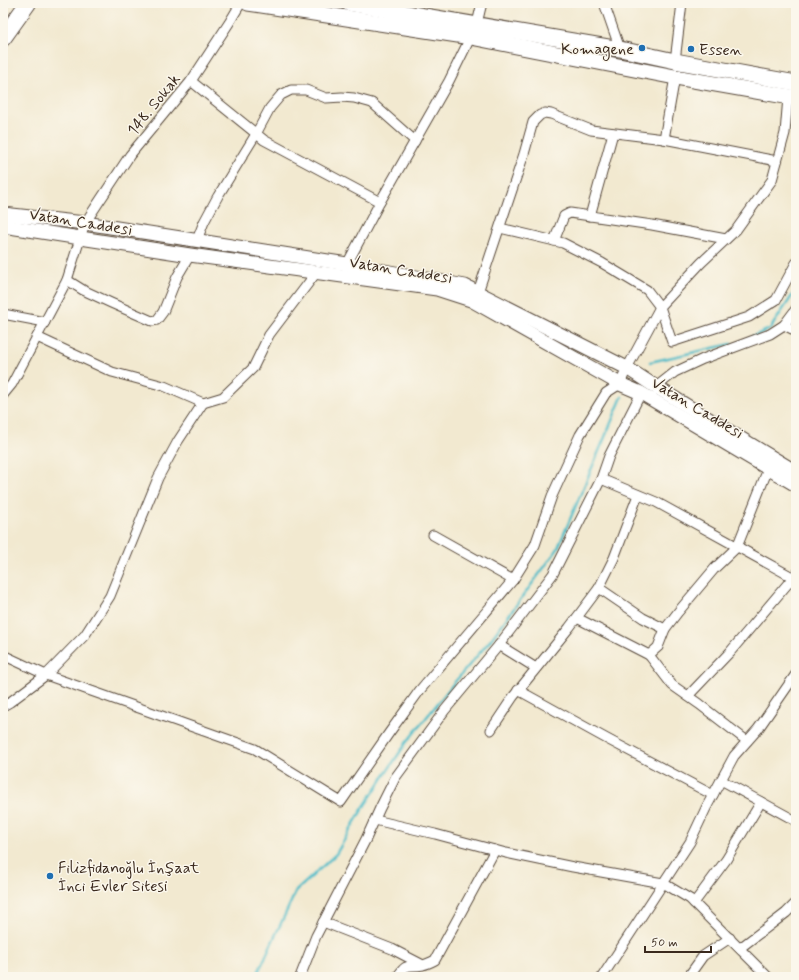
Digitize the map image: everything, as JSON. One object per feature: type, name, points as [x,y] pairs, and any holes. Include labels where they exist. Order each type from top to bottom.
[{"type":"highway","points":[[3,38],[28,5]]},
{"type":"main road","points":[[248,3],[620,50],[796,83]]},
{"type":"main road","points":[[348,3],[375,5],[474,31],[675,77],[792,98]]},
{"type":"main road","name":"Vatan Caddesi","points":[[3,214],[85,223],[197,240],[347,264],[465,286],[627,368],[656,388],[796,472]]},
{"type":"main road","name":"Vatan Caddesi","points":[[3,226],[190,255],[437,289],[471,300],[620,384],[642,393],[796,486]]},
{"type":"street","name":"148. Sokak","points":[[3,395],[12,384],[67,280],[85,223],[130,155],[191,81],[230,23],[241,3]]},
{"type":"street","points":[[347,264],[474,31],[482,3]]},
{"type":"street","points":[[604,3],[620,50]]},
{"type":"street","points":[[675,61],[682,3]]},
{"type":"street","points":[[664,139],[675,77]]},
{"type":"street","points":[[191,81],[264,140],[380,202]]},
{"type":"street","points":[[197,240],[204,222],[218,196],[270,108],[281,95],[291,90],[306,90],[326,98],[354,98],[372,103],[415,141]]},
{"type":"street","points":[[3,656],[46,675],[255,749],[341,802],[420,690],[514,580],[535,546],[552,496],[580,435],[606,393],[620,384],[660,307],[701,263],[736,230],[772,180],[785,133],[792,98]]},
{"type":"street","points":[[478,292],[524,154],[533,122],[540,115],[545,113],[551,114],[591,130],[664,139],[777,161]]},
{"type":"street","points":[[590,216],[613,133]]},
{"type":"street","points":[[554,241],[564,216],[570,213],[652,225],[726,239]]},
{"type":"street","points":[[500,228],[563,243],[602,263],[647,290],[660,307],[672,342],[749,317],[776,300],[796,263]]},
{"type":"street","points":[[67,280],[83,290],[111,303],[152,320],[157,320],[163,312],[177,278],[190,255]]},
{"type":"street","points":[[3,706],[46,675],[85,635],[110,596],[158,478],[178,441],[203,403],[223,397],[252,368],[268,335],[316,273]]},
{"type":"street","points":[[656,388],[675,372],[703,359],[770,334],[784,325],[796,309]]},
{"type":"street","points":[[3,314],[45,322]]},
{"type":"street","points":[[784,325],[796,331]]},
{"type":"street","points":[[37,337],[112,372],[164,386],[203,403]]},
{"type":"street","points":[[300,977],[316,936],[366,839],[395,778],[445,710],[499,645],[553,574],[601,479],[609,456],[642,393]]},
{"type":"street","points":[[649,655],[658,647],[665,629],[678,612],[715,568],[737,547],[768,469]]},
{"type":"street","points":[[601,479],[656,502],[795,577],[730,652],[688,696]]},
{"type":"street","points":[[491,730],[518,690],[577,618],[599,588],[614,558],[638,495]]},
{"type":"street","points":[[433,535],[514,580]]},
{"type":"street","points":[[599,588],[643,618],[665,629]]},
{"type":"street","points":[[577,618],[649,655],[672,685],[747,741]]},
{"type":"street","points":[[499,645],[536,668]]},
{"type":"street","points":[[602,977],[690,842],[707,806],[734,756],[758,729],[796,675]]},
{"type":"street","points":[[518,690],[600,736],[713,795]]},
{"type":"street","points":[[721,780],[796,821]]},
{"type":"street","points":[[694,903],[726,860],[761,802]]},
{"type":"street","points":[[375,820],[495,850],[573,867],[663,883],[690,899],[768,977]]},
{"type":"street","points":[[397,977],[403,968],[409,965],[422,965],[435,960],[495,850]]},
{"type":"street","points":[[740,948],[786,913],[796,903]]},
{"type":"street","points":[[323,922],[392,948],[422,965]]},
{"type":"street","points":[[688,977],[703,956],[730,938]]},
{"type":"waterway","points":[[753,336],[770,329],[796,290]]},
{"type":"waterway","points":[[650,362],[731,344]]},
{"type":"waterway","points":[[256,977],[296,891],[336,854],[363,808],[406,743],[489,642],[557,550],[622,397]]},
{"type":"place","name":"Komagene","points":[[642,48]]},
{"type":"place","name":"Essen","points":[[691,49]]},
{"type":"place","name":"Filizfidanoğlu İnşaat İnci Evler Sitesi","points":[[50,876]]}]
